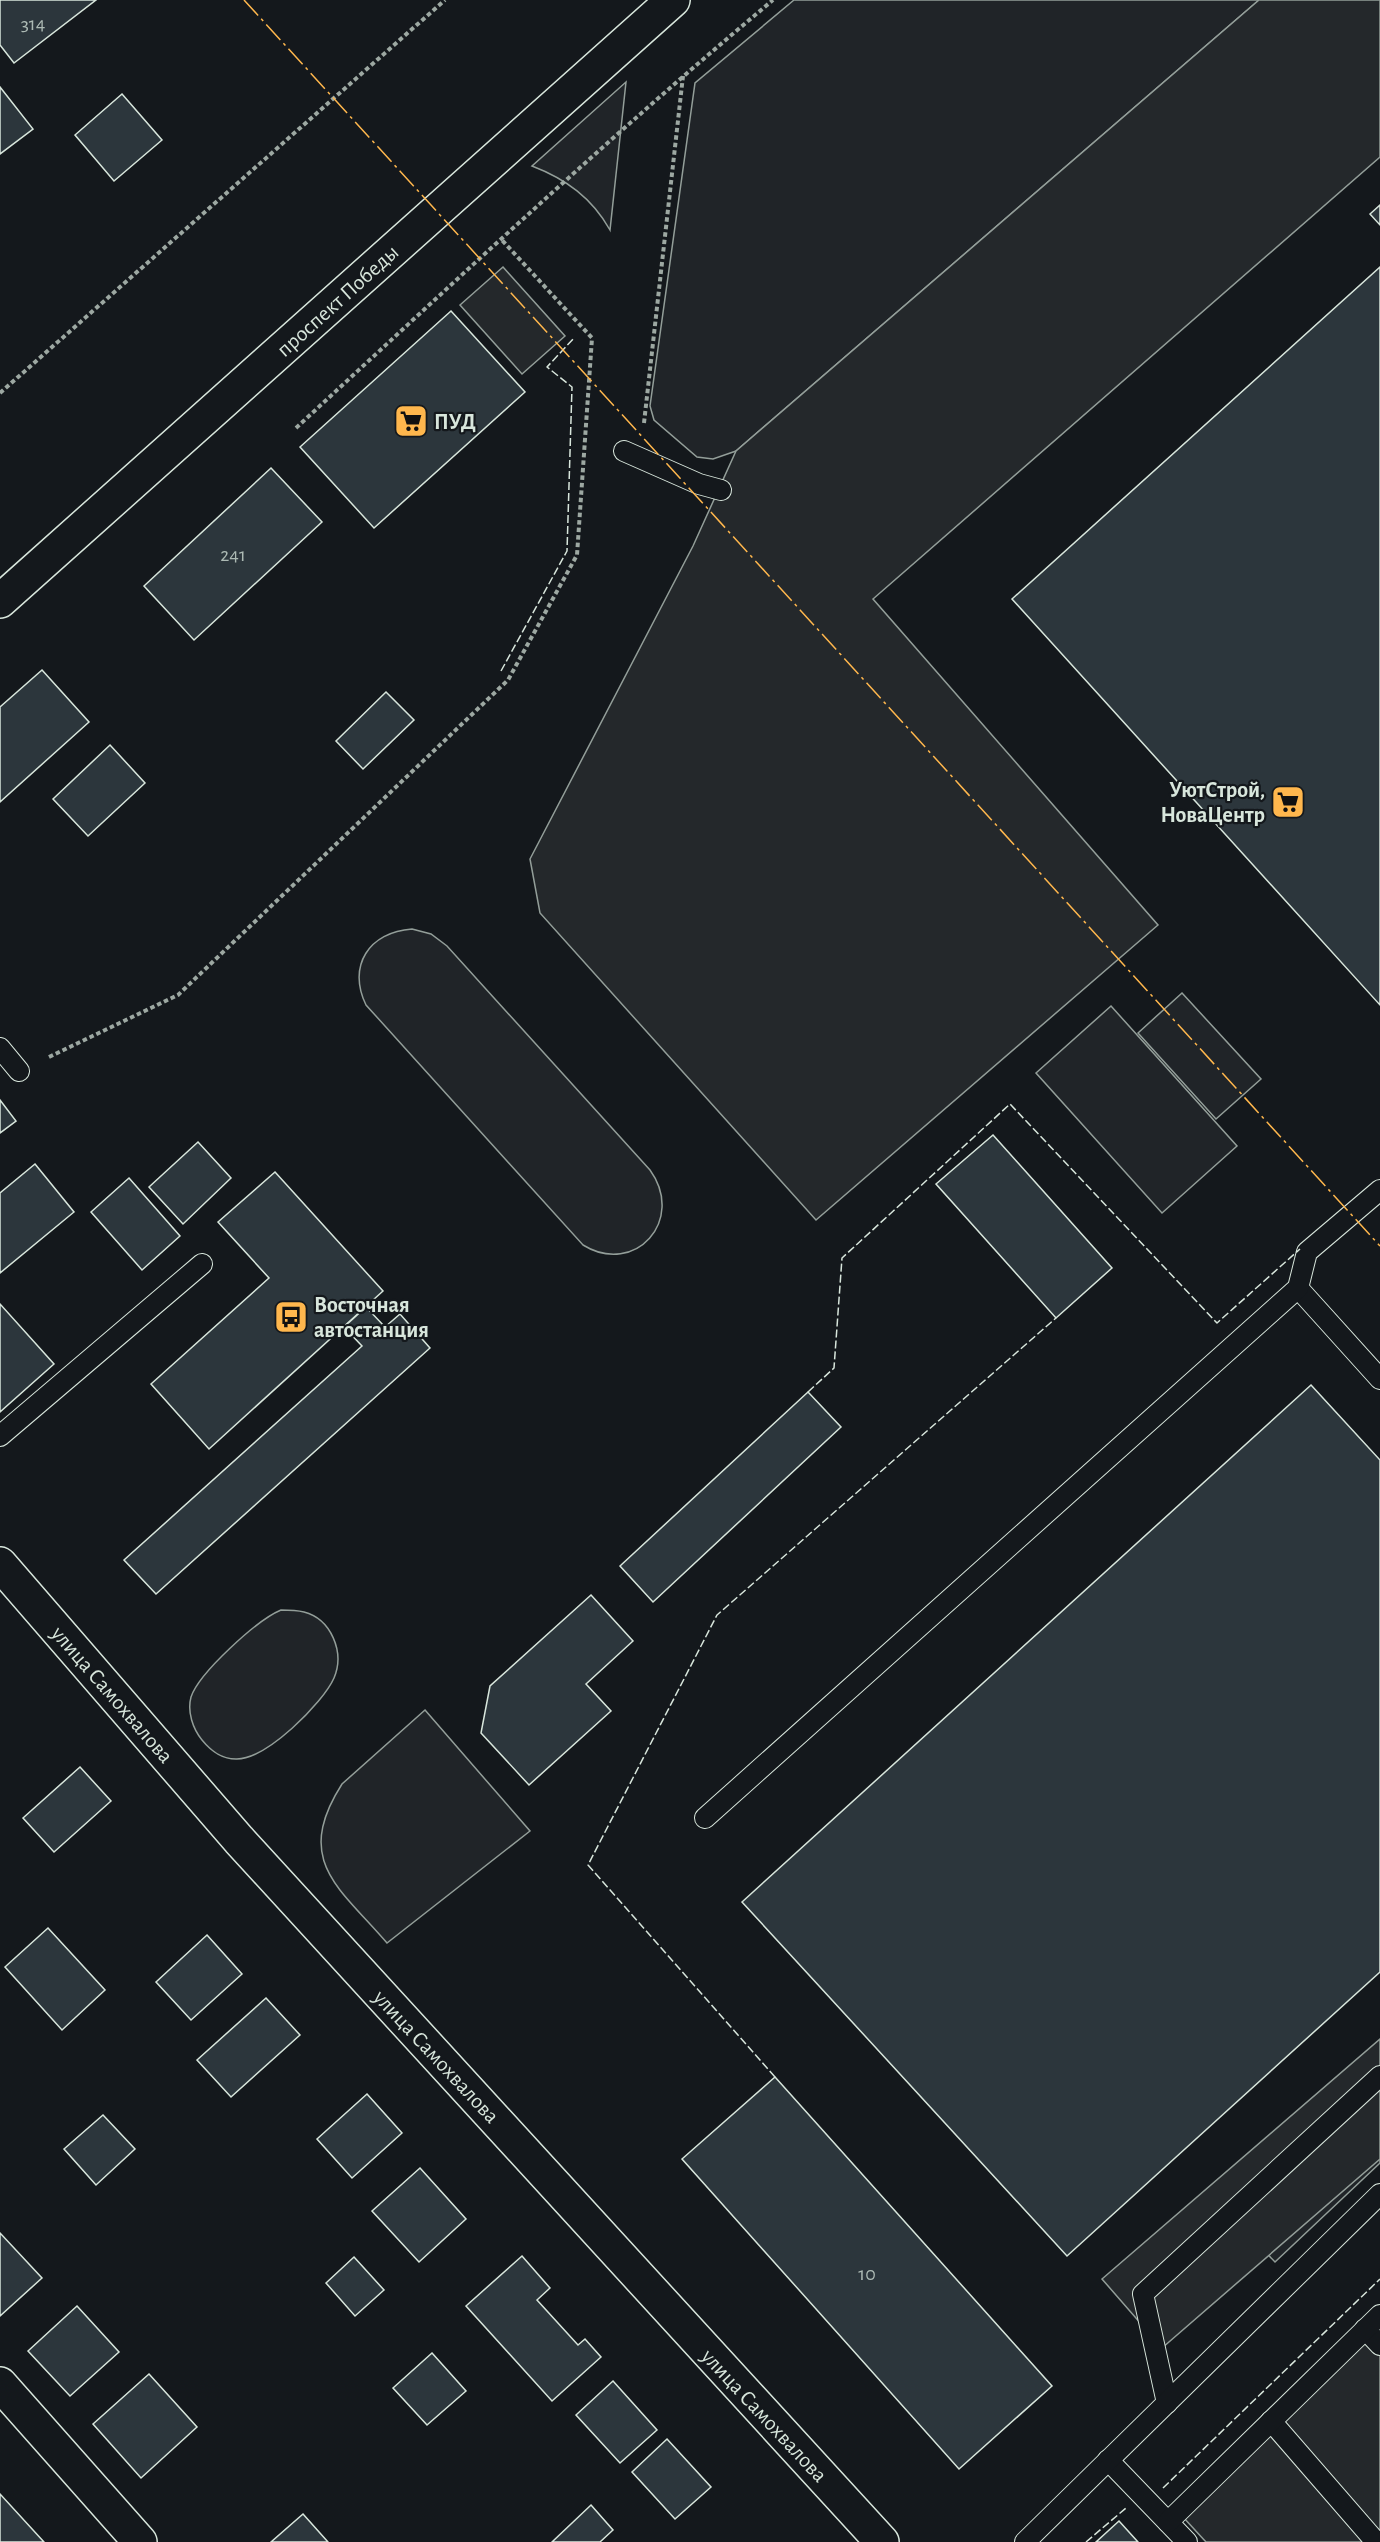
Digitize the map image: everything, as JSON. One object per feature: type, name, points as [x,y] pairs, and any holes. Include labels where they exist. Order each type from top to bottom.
[{"type":"street","name":"проспект Победы","points":[[0,601],[673,0]]},
{"type":"street","name":"улица Самохвалова","points":[[0,1564],[239,1840],[882,2542]]},
{"type":"street","points":[[0,2384],[140,2542]]},
{"type":"lane","points":[[632,455],[699,484],[721,490]]},
{"type":"lane","points":[[0,1048],[19,1071]]},
{"type":"lane","points":[[705,1818],[1298,1288],[1307,1252],[1380,1190]]},
{"type":"lane","points":[[0,1436],[202,1264]]},
{"type":"lane","points":[[1298,1288],[1380,1379]]},
{"type":"lane","points":[[1167,2403],[1143,2294],[1380,2076]]},
{"type":"lane","points":[[1025,2542],[1380,2194]]},
{"type":"lane","points":[[1168,2522],[1380,2315]]},
{"type":"lane","points":[[1365,2329],[1380,2345]]},
{"type":"lane","points":[[1271,2421],[1376,2542]]},
{"type":"lane","points":[[1108,2460],[1187,2542]]},
{"type":"path","points":[[0,393],[445,0]]},
{"type":"path","points":[[296,428],[501,238],[683,75],[773,0]]},
{"type":"path","points":[[632,455],[683,75]]},
{"type":"path","points":[[19,1071],[178,995],[508,680],[577,555],[592,338],[501,238]]},
{"type":"shaded area","points":[[794,0],[1259,0],[736,451],[713,459],[697,457],[654,420],[650,406],[695,83]]},
{"type":"shaded area","points":[[1259,0],[1380,0],[1380,157],[873,599],[1158,925],[816,1220],[540,913],[530,859],[693,546],[736,451]]},
{"type":"shaded area","points":[[626,82],[610,230],[595,208],[577,191],[556,177],[532,166]]},
{"type":"shaded area","points":[[503,267],[565,336],[522,374],[460,305]]},
{"type":"shaded area","points":[[412,929],[431,934],[447,946],[650,1170],[660,1189],[662,1207],[658,1224],[649,1238],[637,1249],[620,1254],[602,1253],[583,1245],[366,1005],[359,977],[366,954],[384,937]]},
{"type":"shaded area","points":[[1182,993],[1261,1079],[1216,1119],[1138,1033]]},
{"type":"shaded area","points":[[1111,1006],[1237,1146],[1162,1213],[1036,1073]]},
{"type":"shaded area","points":[[281,1610],[301,1611],[322,1622],[328,1629],[338,1658],[334,1678],[328,1689],[306,1715],[277,1740],[248,1757],[231,1759],[221,1756],[209,1748],[196,1731],[190,1714],[191,1697],[205,1675],[230,1648],[258,1624]]},
{"type":"shaded area","points":[[425,1710],[530,1831],[387,1943],[339,1888],[328,1871],[322,1853],[322,1833],[328,1811],[342,1784]]},
{"type":"shaded area","points":[[1380,2039],[1380,2159],[1162,2348],[1102,2279]]},
{"type":"shaded area","points":[[1380,2156],[1380,2163],[1275,2262],[1253,2239]]},
{"type":"shaded area","points":[[1380,2313],[1380,2542],[1206,2542],[1172,2505]]},
{"type":"building","points":[[0,0],[96,0],[14,63],[0,45]]},
{"type":"building","points":[[0,87],[33,129],[0,154]]},
{"type":"building","points":[[122,94],[162,140],[114,181],[75,135]]},
{"type":"building","points":[[1380,205],[1380,225],[1370,214]]},
{"type":"building","name":"УютСтрой, НоваЦентр","points":[[1380,267],[1380,1005],[1012,599]]},
{"type":"building","name":"ПУД","points":[[451,311],[525,392],[374,528],[300,447]]},
{"type":"building","points":[[271,468],[322,522],[194,640],[144,586]]},
{"type":"building","points":[[42,670],[89,722],[0,802],[0,707]]},
{"type":"building","points":[[386,692],[414,720],[363,769],[336,741]]},
{"type":"building","points":[[110,745],[145,783],[88,836],[53,799]]},
{"type":"building","points":[[0,1100],[16,1121],[0,1133]]},
{"type":"building","points":[[993,1135],[1112,1268],[1056,1318],[936,1184]]},
{"type":"building","points":[[198,1142],[231,1178],[183,1224],[149,1187]]},
{"type":"building","points":[[35,1164],[74,1212],[0,1273],[0,1193]]},
{"type":"building","name":"Восточная автостанция","points":[[275,1172],[383,1291],[209,1449],[151,1384],[269,1278],[218,1222]]},
{"type":"building","points":[[129,1178],[180,1236],[142,1270],[91,1212]]},
{"type":"building","points":[[0,1304],[54,1364],[0,1412]]},
{"type":"building","points":[[366,1307],[385,1327],[400,1314],[430,1348],[156,1594],[124,1560],[362,1346],[344,1327]]},
{"type":"building","points":[[1311,1385],[1380,1460],[1380,1972],[1067,2256],[742,1902]]},
{"type":"building","points":[[808,1392],[841,1427],[653,1602],[620,1566]]},
{"type":"building","points":[[591,1595],[633,1641],[586,1684],[611,1711],[529,1785],[481,1733],[490,1686]]},
{"type":"building","points":[[80,1767],[111,1801],[54,1852],[23,1818]]},
{"type":"building","points":[[48,1928],[105,1990],[62,2030],[5,1967]]},
{"type":"building","points":[[207,1935],[242,1974],[191,2020],[156,1982]]},
{"type":"building","points":[[266,1998],[300,2035],[231,2097],[197,2060]]},
{"type":"building","points":[[775,2077],[1052,2386],[959,2469],[682,2159]]},
{"type":"building","points":[[367,2094],[402,2133],[352,2178],[317,2139]]},
{"type":"building","points":[[103,2115],[135,2149],[96,2185],[64,2149]]},
{"type":"building","points":[[420,2168],[466,2219],[419,2262],[372,2211]]},
{"type":"building","points":[[0,2233],[42,2278],[0,2316]]},
{"type":"building","points":[[522,2256],[550,2288],[537,2300],[578,2345],[585,2339],[601,2357],[552,2401],[466,2306]]},
{"type":"building","points":[[354,2257],[384,2290],[355,2316],[326,2283]]},
{"type":"building","points":[[77,2306],[119,2352],[70,2396],[28,2351]]},
{"type":"building","points":[[432,2353],[466,2391],[427,2425],[393,2388]]},
{"type":"building","points":[[149,2374],[197,2427],[141,2478],[93,2424]]},
{"type":"building","points":[[613,2381],[657,2430],[620,2463],[576,2415]]},
{"type":"building","points":[[667,2439],[711,2487],[675,2519],[632,2472]]},
{"type":"building","points":[[0,2494],[44,2542],[0,2542]]},
{"type":"building","points":[[591,2505],[613,2530],[600,2542],[552,2542]]},
{"type":"building","points":[[303,2514],[328,2542],[271,2542]]},
{"type":"building","points":[[1119,2521],[1138,2542],[1096,2542]]},
{"type":"fence","points":[[501,671],[567,551],[572,387],[547,367],[575,337]]},
{"type":"fence","points":[[808,1392],[834,1368],[842,1258],[1010,1104],[1217,1323],[1300,1249]]},
{"type":"fence","points":[[775,2077],[588,1865],[717,1615],[1056,1318]]},
{"type":"fence","points":[[1163,2488],[1380,2279]]},
{"type":"fence","points":[[1086,2542],[1126,2508]]},
{"type":"power","points":[[244,0],[1380,1246]]},
{"type":"place","name":"ПУД","points":[[411,421]]},
{"type":"place","name":"УютСтрой, НоваЦентр","points":[[1288,802]]},
{"type":"place","name":"Восточная автостанция","points":[[291,1317]]}]
